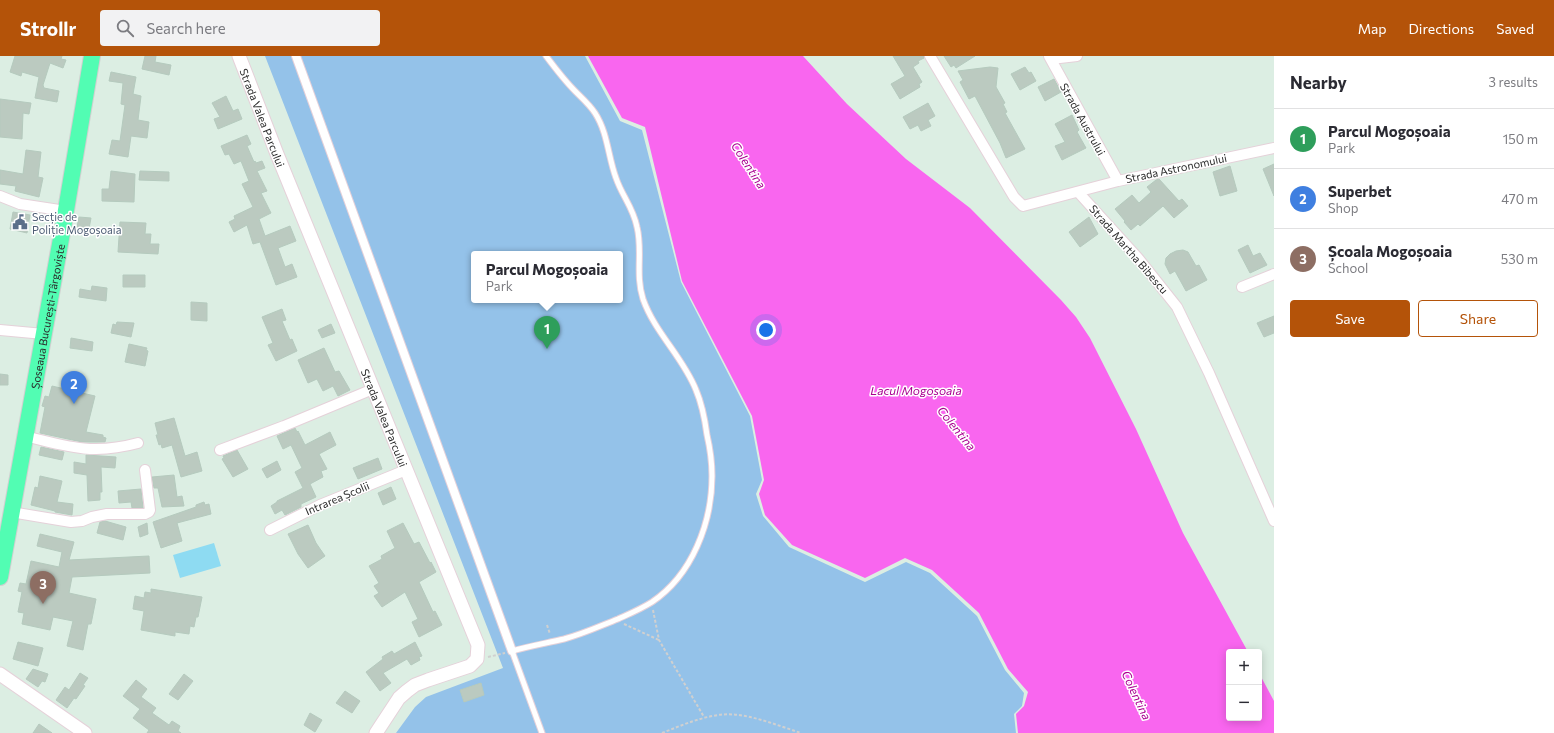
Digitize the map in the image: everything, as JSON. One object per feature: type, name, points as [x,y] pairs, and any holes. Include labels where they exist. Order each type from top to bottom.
[{"type":"main road","name":"Șoseaua București-Târgoviște","points":[[0,577],[66,211],[92,56]]},
{"type":"street","name":"Strada Valea Parcului","points":[[239,56],[372,389],[478,645],[477,659]]},
{"type":"street","points":[[296,56],[512,650]]},
{"type":"street","points":[[930,56],[1017,202],[1023,206],[1026,206],[1078,192]]},
{"type":"street","points":[[1050,58],[1077,56]]},
{"type":"street","name":"Strada Austrului","points":[[1050,58],[1118,181]]},
{"type":"street","name":"Strada Astronomului","points":[[1078,192],[1118,181],[1274,148]]},
{"type":"street","name":"Strada Martha Bibescu","points":[[1078,192],[1138,258],[1177,307],[1209,373],[1274,521]]},
{"type":"street","points":[[0,196],[20,204],[66,211]]},
{"type":"street","points":[[1242,287],[1274,274]]},
{"type":"street","points":[[0,330],[44,334]]},
{"type":"street","points":[[220,450],[284,426],[372,389]]},
{"type":"street","points":[[25,436],[70,447],[96,450],[120,448],[138,443]]},
{"type":"street","points":[[11,512],[71,522],[82,521],[107,514],[144,514],[150,510],[145,470]]},
{"type":"street","name":"Intrarea Școlii","points":[[270,530],[320,505],[406,470]]},
{"type":"street","points":[[376,733],[399,698],[406,691],[415,685],[470,666],[477,659]]},
{"type":"street","points":[[0,674],[85,733]]},
{"type":"lane","points":[[542,733],[512,650],[565,639],[615,620],[652,602],[669,588],[683,571],[697,548],[707,518],[711,498],[712,476],[704,415],[697,391],[686,369],[659,331],[643,299],[639,285],[638,228],[633,210],[616,180],[603,128],[596,114],[554,68],[546,56]]},
{"type":"path","points":[[652,602],[659,640],[704,717]]},
{"type":"path","points":[[615,620],[659,640]]},
{"type":"path","points":[[547,625],[552,641]]},
{"type":"path","points":[[477,659],[498,656],[512,650]]},
{"type":"path","points":[[662,733],[704,717],[720,715],[750,717],[801,733]]},
{"type":"shaded area","points":[[265,56],[585,56],[620,121],[642,130],[681,282],[750,416],[762,480],[756,494],[763,516],[789,547],[865,582],[906,562],[930,573],[977,616],[1005,670],[1024,693],[1022,706],[1014,714],[1016,733],[396,733],[415,707],[426,697],[503,668]]},
{"type":"shaded area","points":[[214,543],[221,566],[180,578],[173,555]]},
{"type":"water","name":"Lacul Mogoșoaia","points":[[588,56],[803,56],[847,104],[906,159],[970,208],[1061,300],[1076,317],[1090,338],[1136,429],[1183,533],[1246,649],[1226,649],[1226,721],[1262,721],[1262,679],[1274,701],[1274,733],[1018,733],[1016,714],[1024,706],[1028,692],[1008,669],[979,613],[932,570],[905,558],[865,578],[792,545],[765,515],[759,494],[764,480],[752,416],[682,281],[645,127],[622,118]]},
{"type":"building","points":[[15,56],[62,56],[61,59],[66,60],[63,68],[50,63],[43,85],[44,88],[59,91],[57,102],[35,98],[39,77],[22,72],[21,76],[10,72]]},
{"type":"building","points":[[145,56],[156,56],[155,62],[171,65],[169,75],[142,69]]},
{"type":"building","points":[[893,56],[924,56],[924,58],[918,61],[919,63],[913,67],[922,82],[919,84],[920,87],[900,99],[891,84],[905,76]]},
{"type":"building","points":[[944,56],[975,56],[956,68],[954,65],[951,67]]},
{"type":"building","points":[[990,67],[998,68],[996,87],[1005,103],[1003,104],[1007,112],[1005,113],[1025,149],[1006,158],[1000,143],[975,96],[969,99],[960,82],[963,80],[958,71]]},
{"type":"building","points":[[1025,67],[1029,73],[1031,72],[1036,81],[1020,90],[1011,74]]},
{"type":"building","points":[[111,72],[136,77],[133,94],[141,96],[138,120],[149,122],[147,138],[131,136],[128,157],[109,154],[112,140],[120,141],[125,105],[121,104],[123,83],[109,81]]},
{"type":"building","points":[[1054,79],[1061,92],[1045,101],[1038,87]]},
{"type":"building","points":[[226,96],[233,111],[238,109],[242,119],[218,129],[214,119],[220,117],[212,103]]},
{"type":"building","points":[[0,99],[31,103],[29,114],[23,113],[22,139],[0,137]]},
{"type":"building","points":[[928,103],[935,116],[928,120],[931,126],[921,131],[918,125],[910,129],[903,117]]},
{"type":"building","points":[[1072,115],[1079,130],[1077,132],[1086,148],[1062,160],[1055,146],[1065,142],[1055,124]]},
{"type":"building","points":[[247,135],[251,144],[247,146],[254,162],[255,161],[256,163],[262,161],[265,168],[257,171],[267,191],[261,193],[271,213],[259,219],[265,236],[290,226],[296,241],[278,248],[285,267],[292,264],[297,277],[276,285],[260,242],[253,244],[247,225],[234,232],[229,222],[235,219],[234,216],[253,207],[242,184],[249,181],[241,161],[234,164],[229,154],[225,155],[221,146]]},
{"type":"building","points":[[26,150],[41,152],[38,177],[43,178],[39,197],[15,191],[16,186],[0,184],[0,170],[23,174]]},
{"type":"building","points":[[1274,164],[1274,196],[1263,169]]},
{"type":"building","points":[[1230,166],[1237,191],[1220,196],[1213,172]]},
{"type":"building","points":[[111,171],[135,174],[134,202],[102,201],[102,189],[109,189]]},
{"type":"building","points":[[140,171],[169,172],[169,181],[139,180]]},
{"type":"building","points":[[1159,179],[1179,201],[1182,199],[1188,206],[1174,218],[1163,206],[1140,226],[1138,224],[1131,230],[1115,209],[1132,195],[1139,203],[1151,192],[1147,187]]},
{"type":"building","name":"Secție de Poliție Mogoșoaia","points":[[13,212],[30,215],[27,233],[10,229]]},
{"type":"building","points":[[79,217],[91,218],[88,234],[76,232]]},
{"type":"building","points":[[1089,217],[1098,234],[1080,247],[1069,232]]},
{"type":"building","points":[[120,222],[146,223],[145,234],[151,234],[150,244],[159,244],[158,254],[118,252]]},
{"type":"building","points":[[1248,245],[1253,256],[1260,253],[1267,265],[1250,273],[1238,250]]},
{"type":"building","points":[[1183,250],[1188,252],[1196,266],[1199,265],[1207,280],[1186,291],[1175,271],[1170,274],[1165,264],[1166,258],[1170,254]]},
{"type":"building","points":[[123,275],[145,275],[145,287],[123,287]]},
{"type":"building","points":[[92,286],[107,288],[106,301],[79,297],[80,289],[91,291]]},
{"type":"building","points":[[191,302],[207,303],[207,321],[191,320]]},
{"type":"building","points":[[282,309],[286,320],[282,321],[290,340],[292,339],[297,351],[276,361],[268,345],[273,343],[262,317]]},
{"type":"building","points":[[1274,316],[1274,333],[1264,337],[1257,323]]},
{"type":"building","points":[[117,322],[134,323],[131,337],[111,333],[113,324],[116,325]]},
{"type":"building","points":[[331,324],[335,333],[322,338],[318,330]]},
{"type":"building","points":[[71,338],[93,342],[92,351],[70,348]]},
{"type":"building","points":[[129,344],[147,348],[146,350],[148,351],[145,366],[125,362]]},
{"type":"building","points":[[324,348],[335,372],[339,371],[350,390],[338,396],[333,386],[323,391],[317,379],[308,383],[298,360]]},
{"type":"building","points":[[0,374],[8,375],[8,385],[0,385]]},
{"type":"building","points":[[52,386],[95,396],[86,432],[103,435],[103,437],[106,438],[105,442],[82,442],[40,433],[45,407],[42,406],[45,396],[49,397]]},
{"type":"building","points":[[174,418],[185,456],[197,452],[202,471],[181,477],[172,445],[162,448],[161,444],[159,445],[155,423]]},
{"type":"building","points":[[295,428],[305,445],[330,432],[336,445],[319,454],[327,469],[321,471],[323,477],[310,484],[316,497],[301,504],[301,507],[285,515],[282,510],[275,514],[271,506],[277,501],[303,488],[295,472],[302,468],[291,445],[283,449],[277,436]]},
{"type":"building","points":[[41,447],[64,452],[62,460],[39,455]]},
{"type":"building","points":[[237,450],[248,469],[233,477],[222,459],[224,458],[223,456]]},
{"type":"building","points":[[86,455],[116,457],[115,468],[101,467],[102,492],[100,492],[100,500],[88,501],[87,475],[74,473],[74,462],[86,464]]},
{"type":"building","points":[[378,458],[382,469],[358,479],[353,468]]},
{"type":"building","points":[[277,461],[281,470],[267,478],[262,469]]},
{"type":"building","points":[[174,475],[177,497],[182,496],[184,506],[162,507],[158,488],[154,488],[152,477]]},
{"type":"building","points":[[40,476],[62,481],[57,502],[73,504],[72,515],[31,505],[35,487],[38,488]]},
{"type":"building","points":[[391,487],[396,499],[383,505],[378,493]]},
{"type":"building","points":[[141,489],[143,508],[132,508],[131,502],[119,503],[118,491]]},
{"type":"building","points":[[204,502],[205,505],[209,504],[211,514],[177,523],[182,541],[161,548],[153,522],[196,507],[196,505]]},
{"type":"building","points":[[105,521],[126,527],[123,540],[97,533],[100,522]]},
{"type":"building","points":[[147,523],[148,534],[140,537],[138,527]]},
{"type":"building","points":[[403,523],[414,544],[419,542],[436,572],[419,582],[433,612],[435,611],[442,625],[419,637],[412,622],[418,619],[405,592],[382,607],[374,596],[379,593],[374,586],[379,583],[369,566],[382,559],[381,556],[395,548],[387,531]]},
{"type":"building","points":[[308,525],[316,543],[325,556],[308,568],[298,554],[288,534]]},
{"type":"building","points":[[40,534],[74,542],[69,560],[149,556],[150,573],[72,577],[69,593],[96,599],[91,624],[88,624],[83,650],[67,646],[73,621],[53,617],[50,630],[22,624],[24,613],[18,612],[22,592],[18,591],[20,583],[26,584],[31,561],[59,567],[62,552],[37,546]]},
{"type":"building","points":[[151,589],[202,597],[198,617],[196,617],[194,627],[190,626],[189,634],[175,632],[175,636],[141,630],[144,611],[133,609],[135,596],[144,598],[145,592],[151,593]]},
{"type":"building","points":[[18,642],[43,648],[38,666],[13,659]]},
{"type":"building","points":[[415,642],[422,656],[419,657],[420,660],[411,665],[407,659],[383,673],[391,683],[380,691],[366,672],[383,659],[382,657],[392,651],[394,654]]},
{"type":"building","points":[[33,669],[48,674],[45,682],[42,681],[38,687],[26,679]]},
{"type":"building","points":[[80,673],[88,678],[83,685],[85,686],[76,699],[74,698],[67,708],[56,700],[65,687],[69,690]]},
{"type":"building","points":[[184,674],[193,681],[178,700],[169,694]]},
{"type":"building","points":[[136,680],[147,689],[141,697],[156,708],[152,713],[169,725],[172,721],[180,726],[178,731],[181,733],[147,733],[149,730],[133,718],[140,709],[123,696]]},
{"type":"building","points":[[481,683],[484,695],[464,702],[460,690]]},
{"type":"building","points":[[345,691],[360,701],[352,713],[336,703]]},
{"type":"building","points":[[310,713],[322,720],[315,732],[304,725]]},
{"type":"building","points":[[39,724],[52,733],[33,733]]},
{"type":"place","name":"Secție de Poliție Mogoșoaia","points":[[20,222]]},
{"type":"place","name":"Parcul Mogoșoaia","points":[[547,349]]},
{"type":"place","name":"Superbet","points":[[74,404]]},
{"type":"place","name":"Școala Mogoșoaia","points":[[43,604]]},
{"type":"water label","name":"Colentina","points":[[749,165]]},
{"type":"water label","name":"Colentina","points":[[957,428]]},
{"type":"water label","name":"Colentina","points":[[1137,695]]}]
